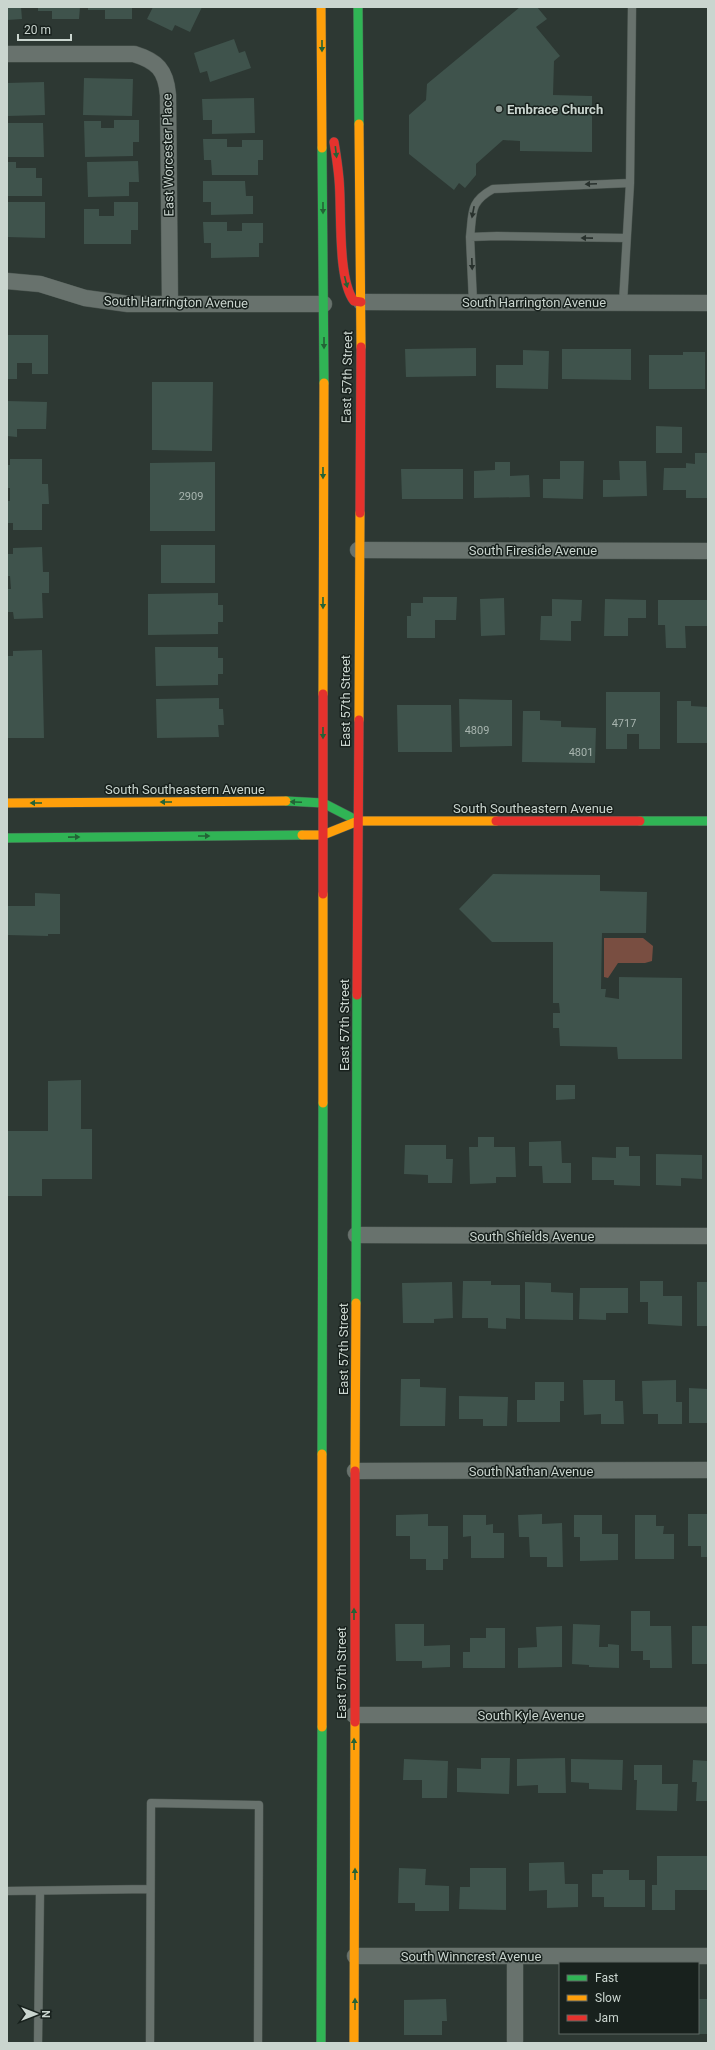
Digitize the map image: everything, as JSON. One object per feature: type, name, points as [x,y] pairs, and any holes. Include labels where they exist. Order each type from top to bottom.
[{"type":"main road","name":"East 57th Street","points":[[321,7],[324,304],[321,2043]]},
{"type":"main road","name":"East 57th Street","points":[[354,2043],[358,550],[361,302],[358,7]]},
{"type":"main road","points":[[322,72],[339,179],[344,276],[350,296],[354,301],[361,302]]},
{"type":"main road","name":"South Southeastern Avenue","points":[[7,803],[270,801],[323,803],[358,821]]},
{"type":"main road","name":"South Southeastern Avenue","points":[[7,838],[323,835],[358,821],[708,821]]},
{"type":"street","name":"East Worcester Place","points":[[7,54],[134,54],[146,58],[162,71],[167,81],[168,95],[170,304]]},
{"type":"street","name":"South Harrington Avenue","points":[[7,280],[40,284],[102,301],[170,304],[324,304]]},
{"type":"street","name":"South Harrington Avenue","points":[[361,302],[708,303]]},
{"type":"street","name":"South Fireside Avenue","points":[[358,550],[708,550]]},
{"type":"street","name":"South Shields Avenue","points":[[356,1235],[708,1236]]},
{"type":"street","name":"South Nathan Avenue","points":[[355,1471],[708,1470]]},
{"type":"street","name":"South Kyle Avenue","points":[[354,1715],[708,1715]]},
{"type":"street","name":"South Winncrest Avenue","points":[[355,1956],[708,1956]]},
{"type":"street","points":[[515,1956],[515,2041]]},
{"type":"lane","points":[[622,303],[630,183],[632,7]]},
{"type":"lane","points":[[473,302],[470,237],[474,207],[481,195],[493,189],[630,183]]},
{"type":"lane","points":[[470,237],[626,238]]},
{"type":"lane","points":[[150,2043],[151,1803],[259,1804],[258,2043]]},
{"type":"lane","points":[[7,1891],[150,1889]]},
{"type":"lane","points":[[38,2043],[40,1891]]},
{"type":"shaded area","points":[[604,938],[643,938],[653,946],[652,961],[645,963],[618,963],[608,978],[604,977]]},
{"type":"building","points":[[7,7],[21,7],[22,19],[7,20]]},
{"type":"building","points":[[38,7],[80,7],[79,19],[52,19],[52,11],[38,11]]},
{"type":"building","points":[[88,7],[132,7],[132,19],[105,19],[105,10],[88,10]]},
{"type":"building","points":[[153,7],[202,7],[190,32],[175,25],[172,31],[147,19]]},
{"type":"building","points":[[520,7],[537,7],[547,19],[536,27],[560,56],[554,61],[553,95],[592,96],[592,152],[520,151],[520,141],[503,140],[476,164],[476,175],[465,188],[459,183],[454,190],[409,154],[409,115],[426,100],[427,84]]},
{"type":"building","points":[[234,39],[239,53],[245,51],[251,68],[210,82],[207,71],[200,73],[194,53]]},
{"type":"building","points":[[84,78],[133,79],[132,116],[83,115]]},
{"type":"building","points":[[44,82],[45,115],[7,116],[7,83]]},
{"type":"building","points":[[254,98],[255,133],[212,134],[212,120],[203,120],[202,99]]},
{"type":"building","points":[[114,120],[139,120],[139,142],[133,142],[133,156],[85,157],[84,121],[101,121],[101,128],[114,128]]},
{"type":"building","points":[[7,123],[43,123],[44,157],[7,157]]},
{"type":"building","points":[[203,139],[227,139],[227,147],[242,147],[242,140],[263,140],[263,160],[258,160],[258,175],[212,175],[211,160],[204,160]]},
{"type":"building","points":[[138,161],[139,182],[129,182],[129,196],[88,197],[87,162]]},
{"type":"building","points":[[7,162],[16,162],[16,168],[36,168],[36,178],[42,178],[42,196],[7,196]]},
{"type":"building","points":[[203,181],[245,181],[246,196],[253,196],[253,214],[211,215],[211,202],[203,202]]},
{"type":"building","points":[[7,202],[45,202],[45,238],[7,237]]},
{"type":"building","points":[[114,202],[138,202],[138,230],[131,230],[131,244],[84,244],[84,209],[99,209],[99,216],[114,216]]},
{"type":"building","points":[[203,222],[227,222],[227,231],[242,231],[242,223],[263,223],[263,243],[259,243],[259,257],[211,258],[211,243],[204,243]]},
{"type":"building","points":[[7,335],[48,335],[48,374],[32,374],[32,363],[17,363],[17,379],[7,379]]},
{"type":"building","points":[[476,348],[476,376],[406,377],[405,349]]},
{"type":"building","points":[[562,349],[631,349],[631,380],[562,379]]},
{"type":"building","points":[[523,350],[549,351],[548,389],[496,388],[496,365],[523,365]]},
{"type":"building","points":[[683,352],[705,352],[705,389],[649,389],[649,355],[683,355]]},
{"type":"building","points":[[152,382],[213,382],[212,451],[152,450]]},
{"type":"building","points":[[7,401],[47,402],[46,429],[17,429],[17,437],[7,436]]},
{"type":"building","points":[[656,426],[682,427],[682,453],[656,453]]},
{"type":"building","points":[[695,453],[708,453],[708,498],[686,498],[686,490],[663,490],[664,468],[686,468],[686,463],[695,464]]},
{"type":"building","points":[[10,459],[42,459],[42,484],[48,484],[49,504],[42,504],[42,530],[13,530],[13,523],[7,523],[7,501],[10,501],[10,488],[7,488],[7,465],[10,465]]},
{"type":"building","points":[[560,461],[584,461],[583,499],[543,498],[543,479],[560,479]]},
{"type":"building","points":[[619,461],[646,461],[647,496],[603,497],[603,480],[620,480]]},
{"type":"building","points":[[215,462],[215,531],[150,531],[150,463]]},
{"type":"building","points":[[495,462],[510,462],[510,476],[529,475],[530,497],[474,498],[474,471],[495,470]]},
{"type":"building","points":[[401,469],[463,469],[463,499],[402,499]]},
{"type":"building","points":[[161,545],[215,545],[215,583],[161,583]]},
{"type":"building","points":[[42,547],[43,572],[49,572],[49,593],[42,593],[43,618],[14,619],[13,612],[7,612],[7,589],[11,589],[10,576],[7,576],[7,554],[13,554],[13,548]]},
{"type":"building","points":[[218,593],[218,605],[223,605],[223,622],[218,622],[218,634],[148,635],[148,594]]},
{"type":"building","points":[[423,597],[457,597],[456,620],[435,620],[435,638],[407,638],[407,616],[411,616],[411,603],[423,603]]},
{"type":"building","points":[[504,598],[505,635],[481,636],[480,599]]},
{"type":"building","points":[[552,599],[582,600],[581,621],[571,621],[571,641],[540,640],[541,616],[552,616]]},
{"type":"building","points":[[605,599],[646,600],[646,618],[628,618],[628,636],[604,636]]},
{"type":"building","points":[[658,600],[708,600],[708,626],[685,626],[686,648],[666,648],[665,625],[658,625]]},
{"type":"building","points":[[155,647],[218,647],[218,658],[223,658],[223,674],[218,674],[218,685],[156,686]]},
{"type":"building","points":[[42,650],[44,738],[7,738],[7,656],[13,656],[13,651]]},
{"type":"building","points":[[606,692],[660,692],[660,749],[639,749],[639,734],[627,734],[627,749],[606,749]]},
{"type":"building","points":[[219,698],[219,709],[223,709],[224,725],[218,725],[219,737],[157,738],[156,699]]},
{"type":"building","points":[[459,699],[512,700],[512,746],[460,747]]},
{"type":"building","points":[[677,701],[691,701],[691,706],[708,707],[708,743],[677,743]]},
{"type":"building","points":[[397,705],[451,705],[452,752],[398,752]]},
{"type":"building","points":[[523,711],[540,711],[540,720],[561,721],[561,727],[596,728],[595,763],[522,762]]},
{"type":"building","points":[[493,874],[600,875],[600,891],[647,892],[646,933],[602,933],[601,989],[606,989],[605,997],[619,999],[619,977],[682,978],[682,1059],[618,1059],[617,1047],[560,1046],[559,1028],[553,1028],[553,1013],[560,1013],[559,1003],[553,1003],[553,942],[492,942],[459,909]]},
{"type":"building","points":[[35,893],[60,894],[60,934],[48,934],[48,936],[7,935],[7,906],[35,906]]},
{"type":"building","points":[[81,1080],[81,1129],[92,1129],[92,1179],[42,1179],[42,1196],[7,1196],[7,1131],[48,1131],[48,1081]]},
{"type":"building","points":[[556,1085],[575,1085],[575,1099],[556,1100]]},
{"type":"building","points":[[478,1137],[494,1137],[494,1147],[515,1147],[516,1177],[496,1177],[496,1183],[470,1184],[469,1147],[478,1147]]},
{"type":"building","points":[[561,1141],[562,1163],[571,1163],[571,1183],[543,1183],[542,1166],[529,1166],[529,1142]]},
{"type":"building","points":[[405,1145],[446,1145],[446,1159],[453,1159],[452,1183],[428,1183],[428,1175],[404,1174]]},
{"type":"building","points":[[616,1147],[629,1147],[629,1156],[640,1156],[640,1186],[614,1185],[614,1180],[592,1180],[592,1157],[616,1158]]},
{"type":"building","points":[[656,1154],[702,1155],[702,1179],[681,1178],[681,1186],[656,1185]]},
{"type":"building","points":[[463,1281],[491,1281],[491,1285],[520,1285],[520,1319],[506,1318],[506,1329],[488,1328],[488,1318],[462,1318]]},
{"type":"building","points":[[640,1281],[663,1281],[663,1296],[682,1296],[682,1326],[648,1324],[648,1302],[640,1302]]},
{"type":"building","points":[[452,1282],[453,1318],[434,1319],[434,1323],[403,1323],[402,1283]]},
{"type":"building","points":[[525,1282],[551,1283],[551,1292],[573,1293],[573,1320],[525,1319]]},
{"type":"building","points":[[697,1282],[708,1282],[708,1326],[697,1326]]},
{"type":"building","points":[[580,1288],[628,1288],[628,1313],[606,1313],[606,1320],[579,1319]]},
{"type":"building","points":[[401,1379],[420,1379],[420,1387],[446,1388],[445,1426],[400,1426]]},
{"type":"building","points":[[583,1380],[615,1380],[615,1401],[623,1401],[624,1424],[601,1424],[601,1414],[584,1415]]},
{"type":"building","points":[[676,1380],[676,1402],[682,1402],[682,1424],[658,1424],[658,1414],[643,1414],[642,1381]]},
{"type":"building","points":[[535,1382],[564,1382],[564,1401],[560,1401],[560,1422],[517,1422],[517,1400],[535,1400]]},
{"type":"building","points":[[689,1388],[708,1389],[708,1423],[689,1423]]},
{"type":"building","points":[[459,1396],[508,1397],[507,1426],[483,1426],[483,1419],[459,1419]]},
{"type":"building","points":[[428,1514],[428,1526],[448,1526],[448,1559],[443,1559],[443,1570],[426,1570],[426,1559],[410,1559],[410,1536],[396,1536],[396,1515]]},
{"type":"building","points":[[542,1514],[542,1524],[562,1523],[563,1567],[547,1567],[547,1557],[530,1557],[529,1537],[519,1537],[518,1515]]},
{"type":"building","points":[[688,1514],[708,1514],[708,1557],[701,1557],[701,1546],[688,1546]]},
{"type":"building","points":[[463,1515],[486,1515],[486,1525],[493,1524],[493,1533],[504,1533],[504,1558],[471,1558],[471,1536],[463,1537]]},
{"type":"building","points":[[574,1515],[602,1515],[602,1534],[618,1534],[618,1560],[580,1561],[580,1537],[574,1537]]},
{"type":"building","points":[[635,1515],[656,1515],[656,1526],[664,1526],[663,1534],[674,1534],[674,1559],[635,1559]]},
{"type":"building","points":[[631,1611],[650,1611],[650,1626],[671,1626],[672,1668],[650,1668],[650,1660],[643,1660],[643,1651],[631,1651]]},
{"type":"building","points":[[395,1624],[424,1624],[424,1646],[450,1645],[450,1667],[422,1668],[422,1661],[396,1661]]},
{"type":"building","points":[[573,1624],[600,1625],[599,1647],[608,1647],[608,1644],[619,1645],[619,1668],[589,1667],[589,1665],[572,1664]]},
{"type":"building","points":[[562,1626],[562,1667],[518,1668],[518,1648],[537,1647],[536,1627]]},
{"type":"building","points":[[692,1626],[708,1626],[708,1664],[692,1664]]},
{"type":"building","points":[[486,1628],[505,1628],[505,1668],[463,1668],[463,1652],[470,1652],[470,1638],[486,1638]]},
{"type":"building","points":[[481,1758],[510,1758],[509,1794],[457,1792],[457,1768],[481,1769]]},
{"type":"building","points":[[565,1758],[566,1793],[538,1793],[538,1785],[517,1786],[517,1759]]},
{"type":"building","points":[[404,1759],[448,1761],[447,1798],[422,1798],[422,1780],[403,1780]]},
{"type":"building","points":[[571,1759],[623,1760],[622,1790],[589,1789],[589,1783],[571,1782]]},
{"type":"building","points":[[693,1760],[708,1761],[708,1801],[696,1801],[697,1782],[692,1782]]},
{"type":"building","points":[[634,1765],[662,1765],[662,1784],[678,1784],[677,1811],[636,1810],[637,1780],[634,1780]]},
{"type":"building","points":[[657,1856],[708,1856],[708,1890],[675,1890],[675,1910],[652,1910],[652,1885],[657,1885]]},
{"type":"building","points":[[564,1862],[565,1884],[578,1884],[578,1907],[547,1908],[547,1890],[529,1891],[529,1863]]},
{"type":"building","points":[[399,1868],[426,1869],[425,1885],[449,1886],[449,1911],[415,1911],[415,1903],[398,1903]]},
{"type":"building","points":[[470,1868],[506,1868],[506,1910],[459,1909],[460,1887],[470,1887]]},
{"type":"building","points":[[603,1870],[629,1870],[629,1880],[645,1880],[645,1907],[604,1907],[604,1897],[592,1897],[592,1874],[603,1874]]},
{"type":"building","points":[[446,1999],[447,2021],[442,2021],[442,2035],[404,2035],[404,2000]]},
{"type":"building","points":[[699,1999],[708,1999],[708,2034],[699,2034]]},
{"type":"traffic: fast","points":[[358,7],[359,124]]},
{"type":"traffic: fast","points":[[322,148],[324,383]]},
{"type":"traffic: fast","points":[[286,801],[323,803],[358,821]]},
{"type":"traffic: fast","points":[[640,821],[708,821]]},
{"type":"traffic: fast","points":[[7,838],[302,835]]},
{"type":"traffic: fast","points":[[356,1303],[357,995]]},
{"type":"traffic: fast","points":[[322,1454],[323,1103]]},
{"type":"traffic: fast","points":[[321,2043],[322,1727]]},
{"type":"traffic: slow","points":[[321,7],[322,148]]},
{"type":"traffic: slow","points":[[359,124],[361,347]]},
{"type":"traffic: slow","points":[[323,694],[324,383]]},
{"type":"traffic: slow","points":[[359,720],[360,513]]},
{"type":"traffic: slow","points":[[7,803],[286,801]]},
{"type":"traffic: slow","points":[[302,835],[323,835],[358,821],[496,821]]},
{"type":"traffic: slow","points":[[323,894],[323,1103]]},
{"type":"traffic: slow","points":[[355,1471],[356,1303]]},
{"type":"traffic: slow","points":[[322,1454],[322,1727]]},
{"type":"traffic: slow","points":[[354,2043],[355,1722]]},
{"type":"traffic: jam","points":[[334,142],[339,179],[341,243],[345,277],[354,301],[361,302]]},
{"type":"traffic: jam","points":[[360,513],[361,347]]},
{"type":"traffic: jam","points":[[323,694],[323,894]]},
{"type":"traffic: jam","points":[[357,995],[359,720]]},
{"type":"traffic: jam","points":[[496,821],[640,821]]},
{"type":"traffic: jam","points":[[355,1471],[355,1722]]},
{"type":"place","name":"Embrace Church","points":[[499,109]]}]
